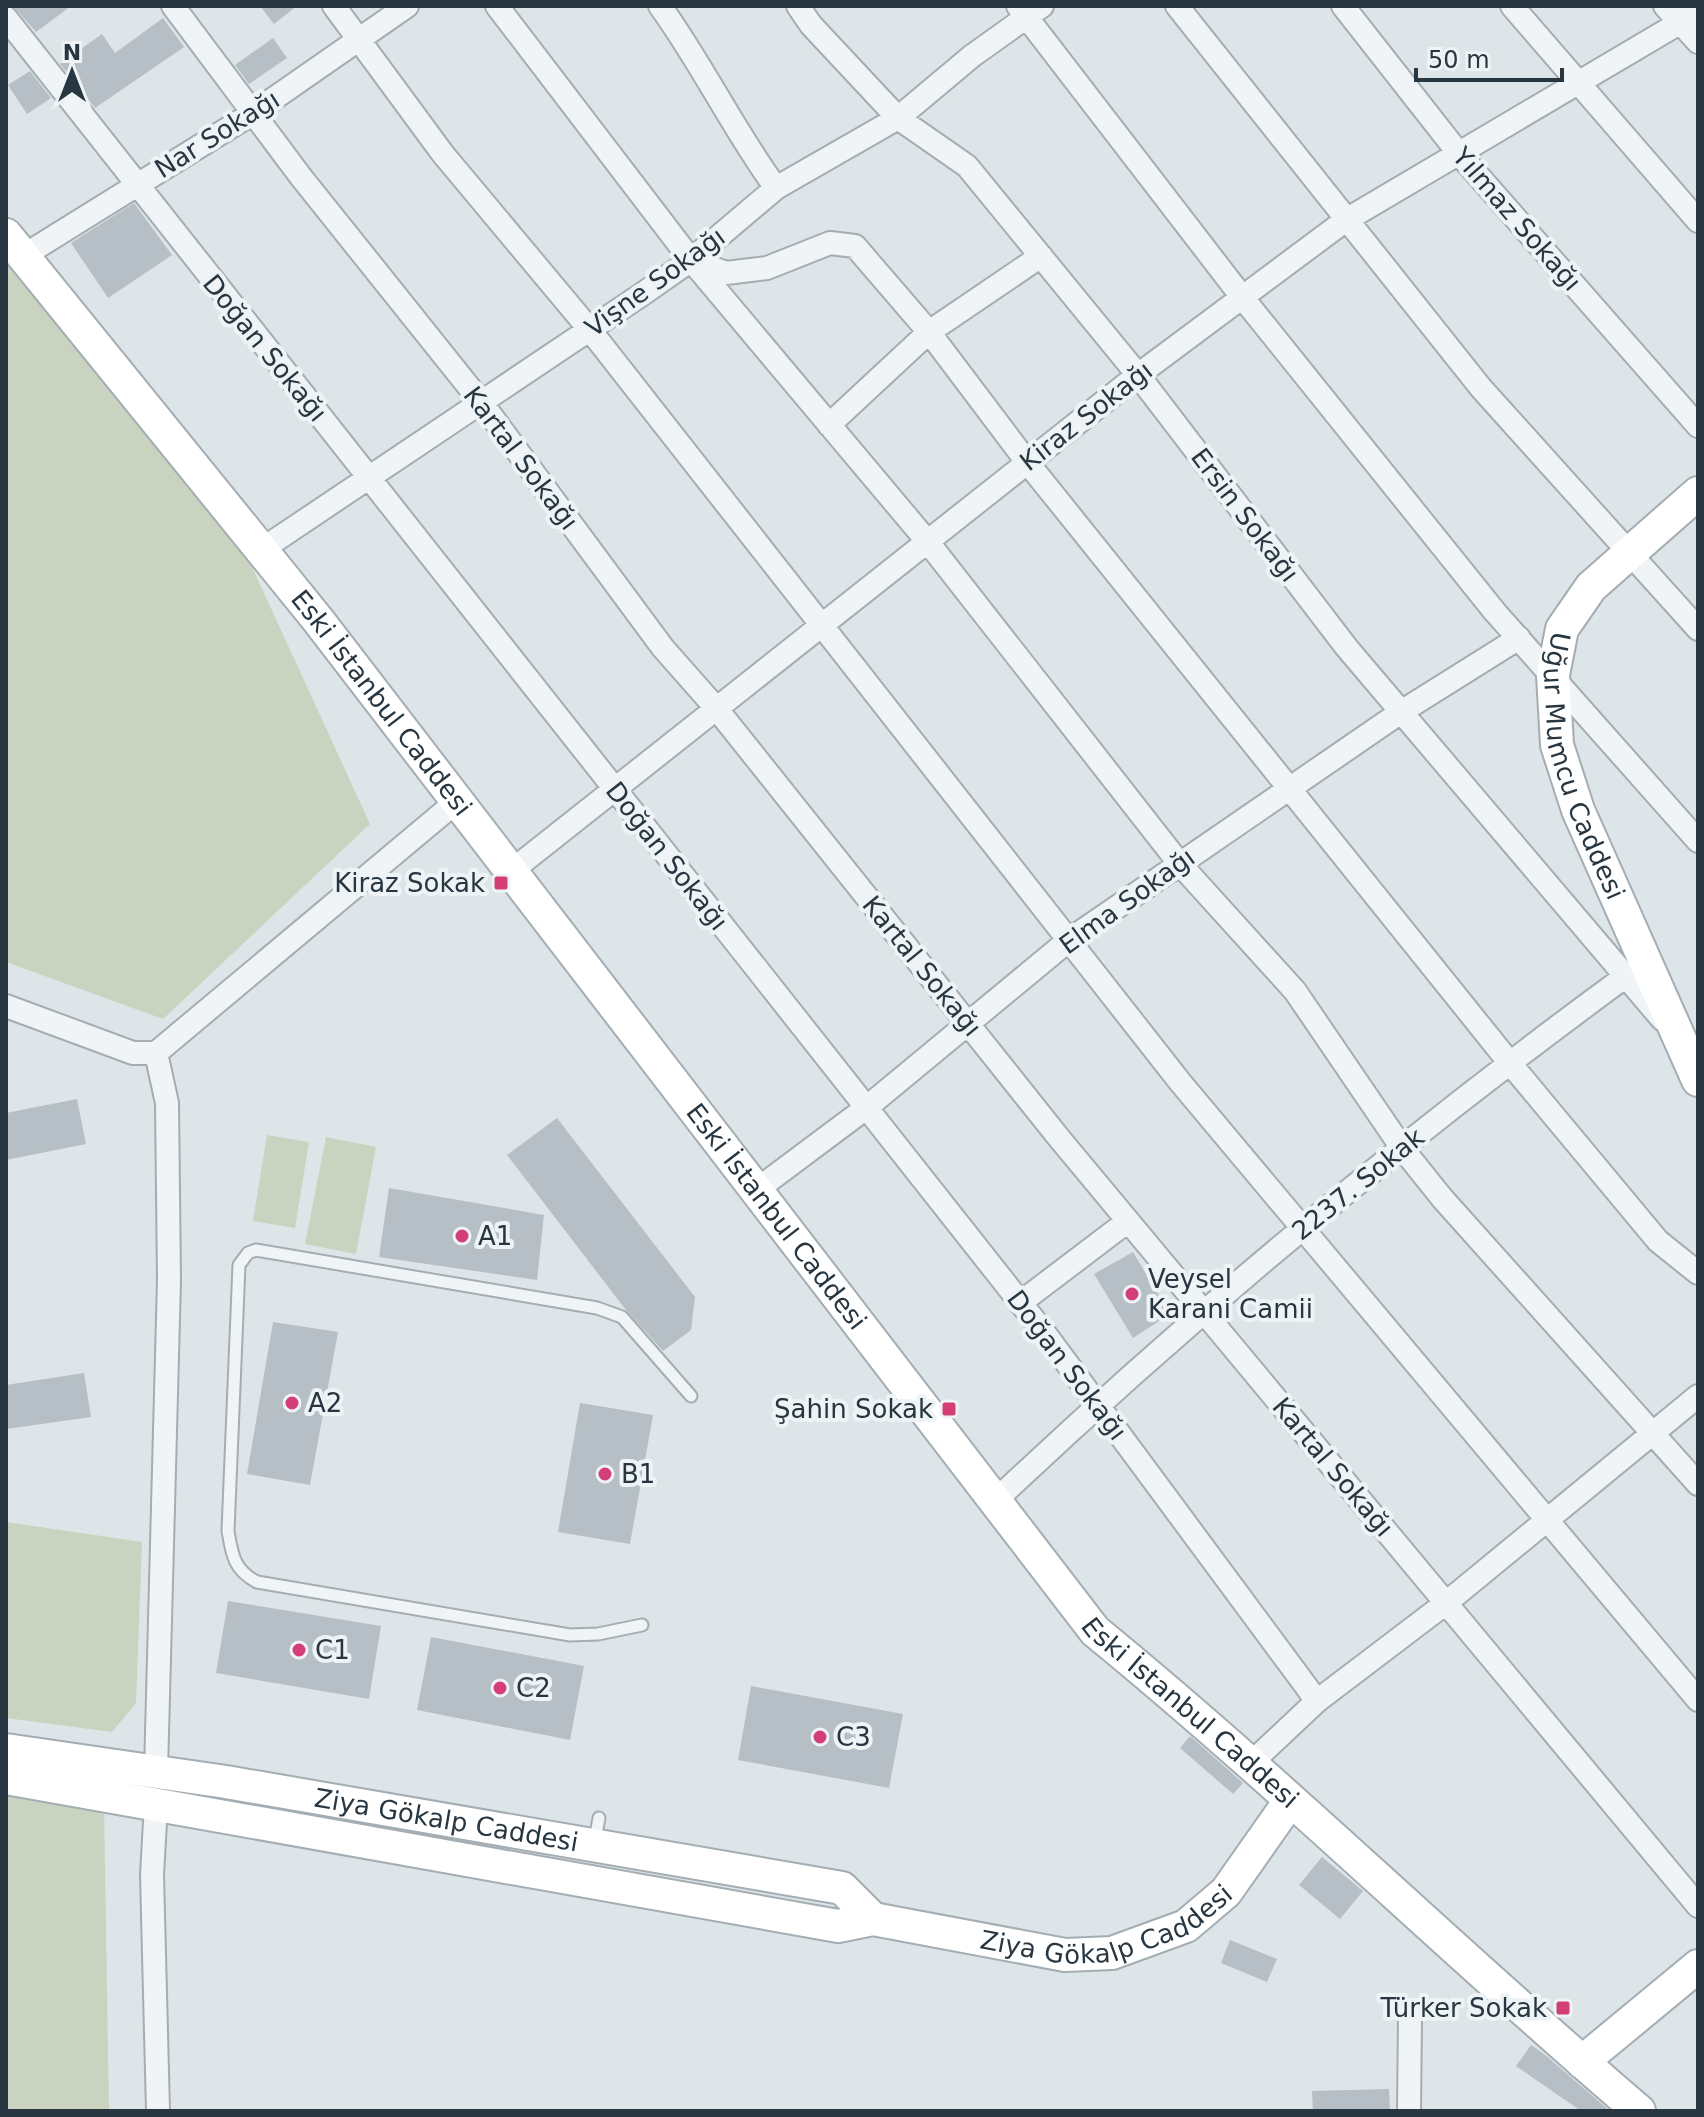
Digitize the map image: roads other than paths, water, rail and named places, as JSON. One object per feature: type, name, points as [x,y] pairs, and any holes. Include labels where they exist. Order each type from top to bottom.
[{"type":"street","name":"Kartal Sokağı","points":[[173,6],[253,113],[481,402],[663,648],[716,708],[1128,1221],[1698,1906]]},
{"type":"street","points":[[334,6],[443,154],[590,330],[1180,1082],[1549,1518],[1698,1700]]},
{"type":"street","name":"Nar Sokağı","points":[[15,246],[136,185],[253,113],[407,6]]},
{"type":"street","points":[[497,6],[691,260],[927,541],[1179,863],[1295,991],[1402,1148],[1442,1198],[1698,1484]]},
{"type":"street","points":[[660,6],[681,35],[739,138],[776,188]]},
{"type":"street","name":"Ersin Sokağı","points":[[798,6],[811,25],[898,118],[967,166],[1138,375],[1347,648],[1680,1039]]},
{"type":"street","points":[[1177,6],[1481,388],[1628,555],[1698,629]]},
{"type":"street","name":"Yılmaz Sokağı","points":[[1343,6],[1460,155],[1698,426]]},
{"type":"street","points":[[1512,6],[1698,221]]},
{"type":"street","points":[[1665,6],[1690,18],[1698,42]]},
{"type":"street","points":[[1029,9],[1242,297],[1519,638],[1698,841]]},
{"type":"street","name":"Vişne Sokağı","points":[[261,550],[691,260],[776,188],[898,118],[1029,9]]},
{"type":"street","name":"Doğan Sokağı","points":[[6,18],[1020,1303],[1317,1701]]},
{"type":"street","name":"Kiraz Sokağı","points":[[510,872],[1138,375],[1346,220],[1690,18]]},
{"type":"street","points":[[691,260],[726,273],[767,268],[830,243],[855,246],[929,332],[1027,462],[1509,1062],[1658,1241],[1698,1273]]},
{"type":"street","name":"Eski İstanbul Caddesi","points":[[15,246],[261,550],[1095,1631],[1178,1699],[1639,2111]]},
{"type":"street","points":[[829,425],[929,332],[1041,256]]},
{"type":"street","name":"Uğur Mumcu Caddesi","points":[[1698,493],[1591,587],[1562,629],[1553,675],[1557,745],[1578,810],[1698,1080]]},
{"type":"street","name":"Elma Sokağı","points":[[755,1191],[866,1108],[1069,940],[1401,712],[1519,638]]},
{"type":"street","points":[[6,1006],[133,1053],[156,1053],[456,802]]},
{"type":"street","name":"2237. Sokak","points":[[995,1501],[1098,1404],[1303,1228],[1509,1062],[1626,976]]},
{"type":"street","points":[[156,1053],[167,1103],[169,1280],[152,1875],[158,2111]]},
{"type":"street","points":[[1020,1303],[1128,1221]]},
{"type":"street","points":[[1249,1765],[1317,1701],[1446,1603],[1698,1396]]},
{"type":"street","name":"Ziya Gökalp Caddesi","points":[[6,1750],[596,1831],[842,1888],[873,1919]]},
{"type":"street","name":"Ziya Gökalp Caddesi","points":[[6,1778],[838,1926],[873,1919],[1065,1955],[1112,1953],[1186,1926],[1226,1892],[1290,1801]]},
{"type":"street","points":[[588,1882],[596,1831]]},
{"type":"street","points":[[1582,2062],[1698,1966]]},
{"type":"street","points":[[1409,2111],[1410,2017]]},
{"type":"lane","points":[[642,1625],[598,1634],[570,1635],[257,1582],[242,1574],[232,1558],[228,1531],[239,1265],[248,1253],[256,1250],[597,1308],[622,1317],[691,1396]]},
{"type":"place","name":"Kiraz Sokak","points":[[501,883]]},
{"type":"place","name":"A1","points":[[462,1236]]},
{"type":"place","name":"Veysel Karani Camii","points":[[1132,1294]]},
{"type":"place","name":"A2","points":[[292,1403]]},
{"type":"place","name":"Şahin Sokak","points":[[949,1409]]},
{"type":"place","name":"B1","points":[[605,1474]]},
{"type":"place","name":"C1","points":[[299,1650]]},
{"type":"place","name":"C2","points":[[500,1688]]},
{"type":"place","name":"C3","points":[[820,1737]]},
{"type":"place","name":"Türker Sokak","points":[[1563,2008]]}]
